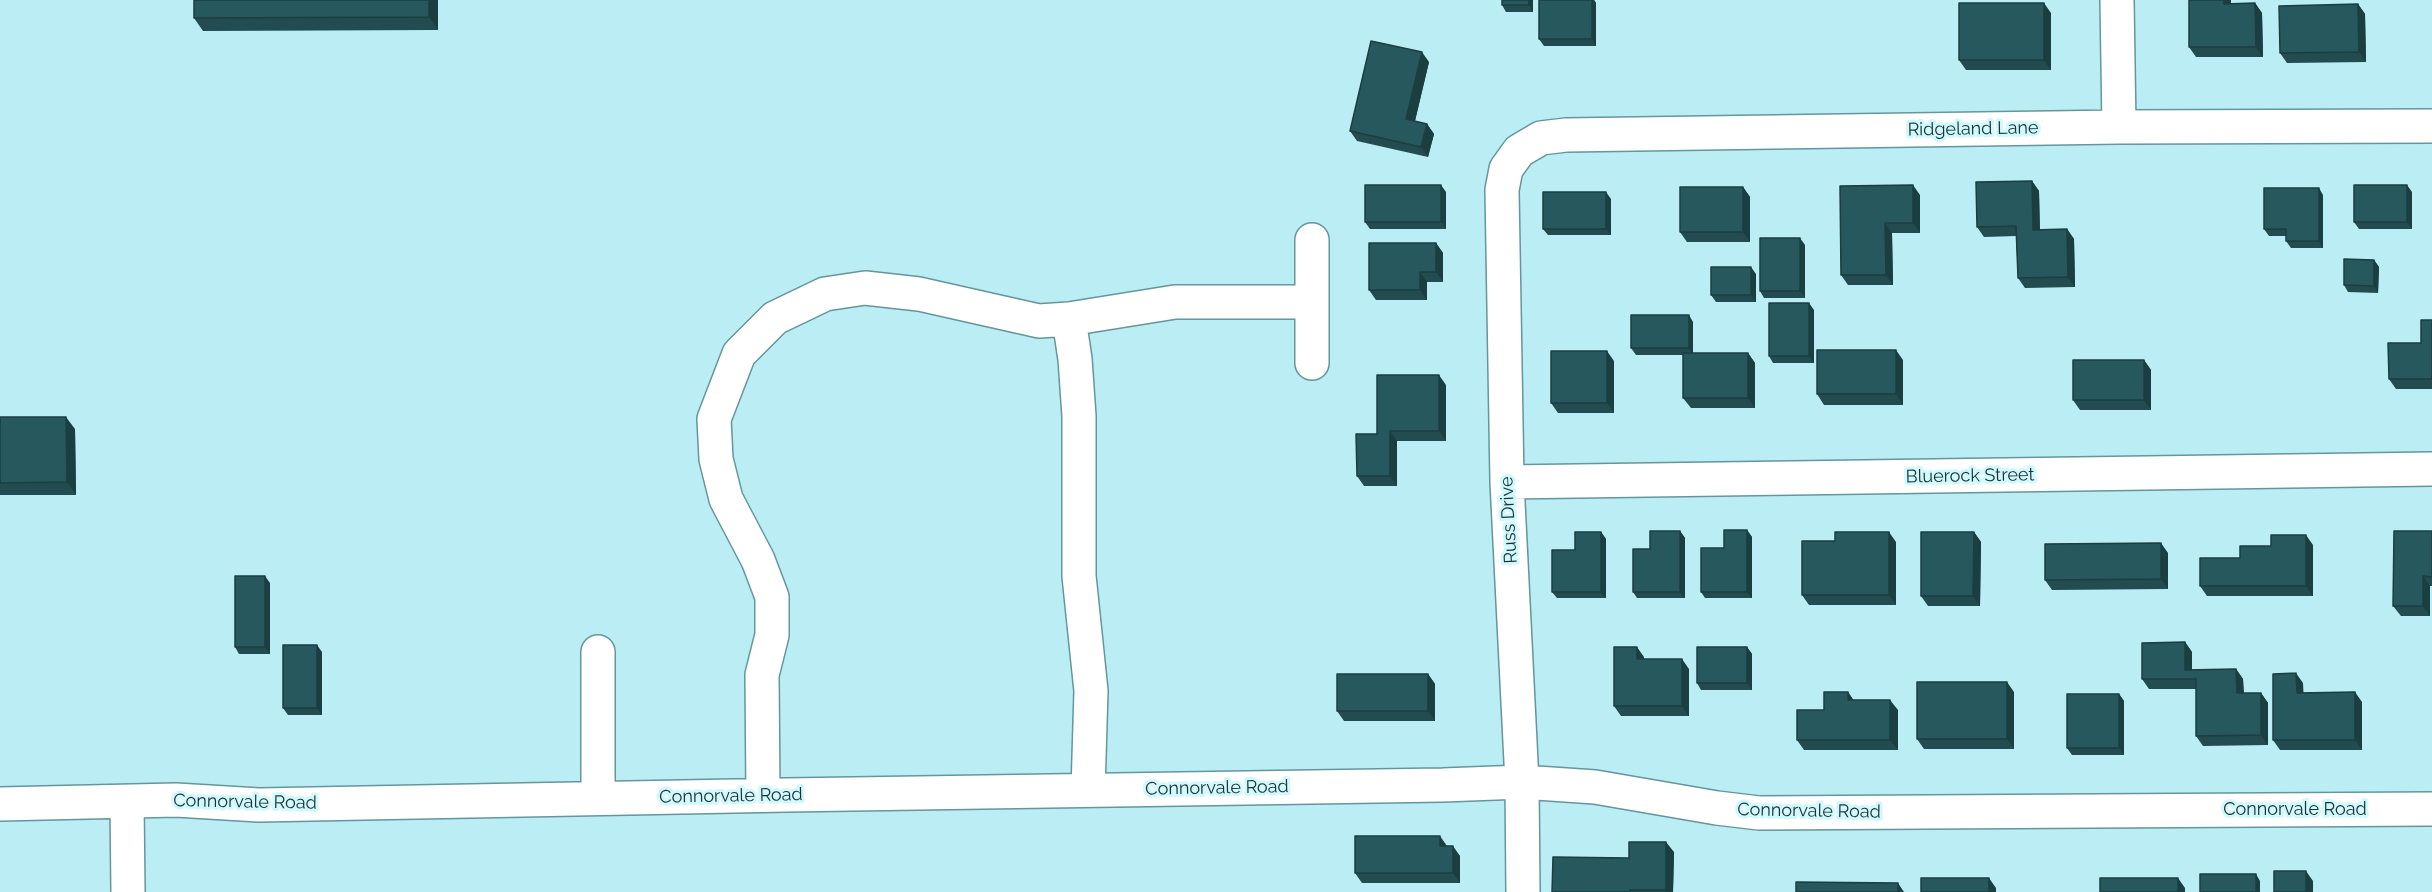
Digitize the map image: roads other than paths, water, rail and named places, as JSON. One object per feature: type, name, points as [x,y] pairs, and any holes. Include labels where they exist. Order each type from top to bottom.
[{"type":"street","points":[[2117,0],[2119,128]]},
{"type":"street","name":"Ridgeland Lane","points":[[1519,151],[1541,138],[1566,135],[2432,126]]},
{"type":"street","name":"Russ Drive","points":[[1519,151],[1506,169],[1502,190],[1507,482],[1522,782],[1523,892]]},
{"type":"street","points":[[1312,240],[1312,363]]},
{"type":"street","points":[[763,795],[762,675],[772,635],[772,597],[758,560],[726,499],[716,459],[714,419],[739,354],[775,318],[825,294],[865,288],[919,294],[1039,321],[1069,319],[1175,302],[1312,302]]},
{"type":"street","points":[[1069,319],[1075,359],[1079,416],[1079,576],[1090,691],[1088,790]]},
{"type":"street","name":"Bluerock Street","points":[[1507,482],[2432,469]]},
{"type":"street","points":[[598,652],[598,798]]},
{"type":"street","name":"Connorvale Road","points":[[0,804],[176,800],[259,805],[1522,782],[1595,787],[1759,813],[2432,809]]},
{"type":"street","points":[[127,802],[128,892]]}]
